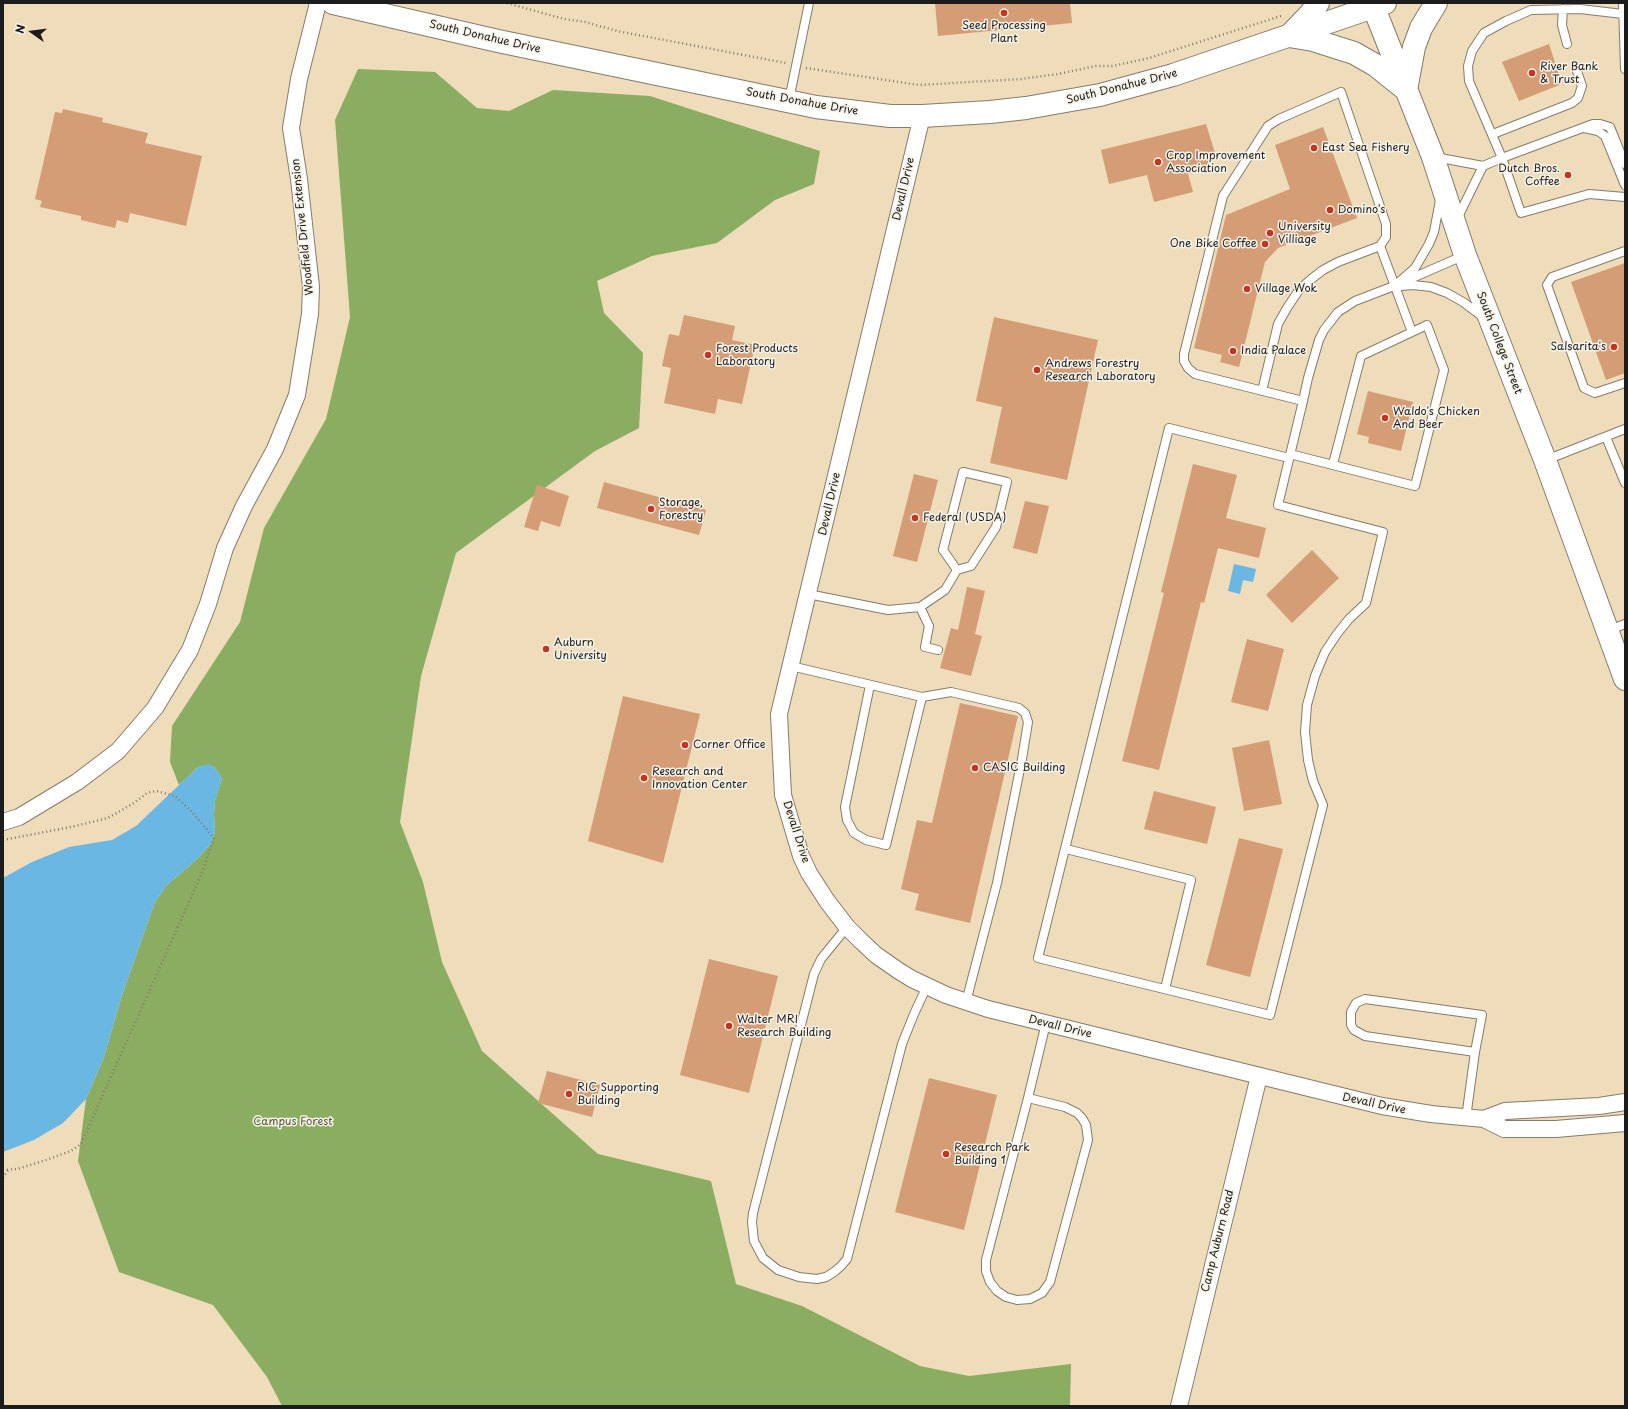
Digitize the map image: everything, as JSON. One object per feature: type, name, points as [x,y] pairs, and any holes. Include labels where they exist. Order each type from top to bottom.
[{"type":"street","name":"Woodfield Drive Extension","points":[[3,822],[19,817],[77,782],[118,751],[155,708],[190,650],[208,604],[225,548],[244,506],[275,449],[297,395],[310,314],[311,287],[299,179],[291,128],[297,85],[318,3]]},
{"type":"street","name":"South Donahue Drive","points":[[333,3],[498,41],[689,82],[816,107],[890,116],[922,116],[990,112],[1026,108],[1095,96],[1173,75],[1289,36],[1375,4]]},
{"type":"street","points":[[1289,36],[1311,13],[1318,3]]},
{"type":"street","points":[[1289,36],[1313,40],[1354,53],[1375,65],[1406,90],[1413,53],[1421,28],[1436,3]]},
{"type":"street","name":"South College Street","points":[[1375,4],[1406,90],[1433,157],[1465,255],[1545,460],[1616,627],[1623,668]]},
{"type":"street","name":"Devall Drive","points":[[922,116],[780,714],[783,794],[801,856],[809,873],[827,901],[847,927],[877,955],[903,974],[946,995],[988,1009],[1394,1109],[1484,1119]]},
{"type":"street","name":"Camp Auburn Road","points":[[1179,1406],[1259,1076]]},
{"type":"street","points":[[1484,1119],[1505,1111],[1600,1106],[1625,1102]]},
{"type":"street","points":[[1484,1119],[1504,1129],[1530,1130],[1584,1128],[1625,1123]]},
{"type":"lane","points":[[788,101],[809,3]]},
{"type":"lane","points":[[1622,3],[1625,69]]},
{"type":"lane","points":[[1563,9],[1562,25],[1567,44]]},
{"type":"lane","points":[[1623,14],[1580,9],[1531,10],[1484,33],[1472,51],[1468,66],[1469,81],[1493,134],[1521,213],[1589,194],[1625,197]]},
{"type":"lane","points":[[1493,134],[1572,103],[1578,98],[1582,86],[1576,68]]},
{"type":"lane","points":[[1262,391],[1278,324],[1286,308],[1299,290],[1322,270],[1338,262],[1380,246],[1386,236],[1386,224],[1341,92],[1279,118],[1268,126],[1223,196],[1184,354],[1188,368],[1195,374],[1262,391],[1303,401]]},
{"type":"lane","points":[[1433,157],[1483,166],[1593,124],[1610,127],[1625,164]]},
{"type":"lane","points":[[1584,128],[1598,131],[1605,136],[1625,185]]},
{"type":"lane","points":[[1455,224],[1483,166]]},
{"type":"lane","points":[[1394,286],[1415,268],[1430,244],[1438,215],[1442,185]]},
{"type":"lane","points":[[1380,246],[1412,332]]},
{"type":"lane","points":[[1625,251],[1552,277],[1547,285],[1584,388],[1595,393],[1625,383]]},
{"type":"lane","points":[[1333,464],[1361,356],[1427,325],[1444,370],[1415,486],[1333,464],[1290,456],[1169,428],[1038,958],[1270,1015],[1323,805],[1313,781],[1308,760],[1305,732],[1307,705],[1314,676],[1325,652],[1349,618],[1366,603],[1383,532],[1278,505],[1290,456],[1303,401],[1319,340],[1332,319],[1345,307],[1355,301],[1394,286],[1465,255]]},
{"type":"lane","points":[[1394,286],[1413,285],[1447,293],[1463,302],[1492,324]]},
{"type":"lane","points":[[1545,460],[1625,429]]},
{"type":"lane","points":[[1606,437],[1624,478]]},
{"type":"lane","points":[[808,594],[888,610],[920,607],[945,590],[957,570],[971,566],[996,527],[1007,482],[963,472],[943,550],[957,570]]},
{"type":"lane","points":[[920,607],[929,626],[924,646],[938,650]]},
{"type":"lane","points":[[791,666],[922,697],[951,692],[1019,708],[1025,713],[1028,722],[1022,760],[997,883],[966,1002]]},
{"type":"lane","points":[[870,685],[845,807],[847,820],[854,833],[866,840],[886,845],[922,697]]},
{"type":"lane","points":[[1066,849],[1192,880],[1165,989]]},
{"type":"lane","points":[[847,927],[821,959],[814,974],[753,1213],[752,1222],[754,1241],[763,1258],[778,1270],[799,1277],[817,1279],[826,1277],[834,1272],[842,1266],[846,1259],[902,1044],[927,986]]},
{"type":"lane","points":[[1466,1118],[1475,1052],[1482,1016],[1365,999],[1356,1003],[1351,1012],[1351,1025],[1354,1030],[1365,1036],[1475,1052]]},
{"type":"lane","points":[[1028,1098],[1065,1107],[1077,1113],[1086,1125],[1088,1140],[1050,1282],[1042,1293],[1030,1299],[1017,1300],[1006,1297],[997,1291],[990,1282],[986,1271],[986,1260],[1046,1023]]},
{"type":"path","points":[[507,3],[564,19],[585,22],[617,31],[790,64]]},
{"type":"path","points":[[804,67],[893,82],[919,84],[1021,80],[1096,66],[1113,66],[1149,58],[1284,14]]},
{"type":"path","points":[[3,840],[71,827],[108,818],[134,803],[147,792],[156,791],[175,796],[192,812],[214,838],[201,875],[81,1144],[71,1151],[16,1169],[3,1170]]},
{"type":"path","points":[[3,1178],[8,1170]]},
{"type":"green space","name":"Campus Forest","points":[[358,69],[435,72],[477,108],[509,111],[553,90],[650,96],[820,151],[814,184],[775,200],[717,243],[652,256],[597,281],[604,313],[643,353],[639,428],[595,451],[456,553],[421,676],[400,822],[423,882],[442,962],[482,1051],[598,1154],[711,1181],[736,1284],[802,1306],[920,1366],[969,1376],[1071,1364],[1070,1406],[282,1406],[267,1377],[213,1305],[119,1272],[78,1161],[86,1099],[104,1057],[122,995],[155,902],[167,885],[197,859],[210,845],[215,832],[215,801],[222,778],[214,767],[208,765],[198,767],[179,785],[170,762],[172,726],[240,622],[264,528],[326,419],[350,317],[335,120]]},
{"type":"water","points":[[1234,564],[1256,569],[1253,582],[1243,580],[1240,594],[1228,591]]},
{"type":"water","points":[[208,764],[214,767],[222,778],[215,801],[215,832],[210,845],[197,859],[167,885],[155,902],[122,995],[104,1057],[86,1099],[63,1123],[34,1140],[3,1152],[3,878],[32,862],[69,847],[112,840],[136,826],[198,767]]},
{"type":"building","name":"Seed Processing Plant","points":[[935,3],[1070,3],[1072,23],[938,36]]},
{"type":"building","name":"River Bank & Trust","points":[[1549,44],[1562,84],[1519,101],[1502,62]]},
{"type":"building","points":[[63,109],[103,118],[102,122],[148,133],[145,143],[202,156],[186,226],[130,213],[128,223],[117,220],[115,228],[81,220],[81,216],[40,207],[42,201],[35,199],[55,112],[62,113]]},
{"type":"building","name":"Crop Improvement Association","points":[[1206,124],[1216,156],[1207,168],[1188,174],[1193,192],[1154,202],[1147,175],[1109,184],[1101,150]]},
{"type":"building","name":"University Villiage","points":[[1323,127],[1357,218],[1278,248],[1265,262],[1239,367],[1220,362],[1222,355],[1194,348],[1226,215],[1290,189],[1275,145]]},
{"type":"building","points":[[1625,263],[1625,373],[1606,380],[1571,282]]},
{"type":"building","name":"Forest Products Laboratory","points":[[684,315],[735,326],[732,340],[755,345],[742,404],[718,399],[715,414],[664,403],[671,368],[662,366],[669,334],[679,336]]},
{"type":"building","name":"Andrews Forestry Research Laboratory","points":[[994,317],[1098,340],[1067,480],[990,463],[1002,407],[976,401]]},
{"type":"building","name":"Waldo's Chicken And Beer","points":[[1368,391],[1413,402],[1401,451],[1368,443],[1369,437],[1357,434]]},
{"type":"building","points":[[1193,464],[1237,475],[1226,518],[1266,528],[1259,558],[1218,548],[1204,603],[1201,602],[1159,770],[1122,761],[1164,593],[1161,592]]},
{"type":"building","name":"Federal (USDA)","points":[[914,474],[938,480],[917,562],[893,556]]},
{"type":"building","name":"Storage, Forestry","points":[[604,482],[706,510],[699,535],[597,508]]},
{"type":"building","points":[[537,485],[569,496],[560,527],[541,521],[538,531],[524,527]]},
{"type":"building","name":"Federal (USDA)","points":[[1025,501],[1049,506],[1037,554],[1013,548]]},
{"type":"building","points":[[1312,550],[1339,578],[1292,623],[1266,595]]},
{"type":"building","points":[[967,587],[985,591],[975,634],[982,636],[971,676],[940,668],[951,628],[958,630]]},
{"type":"building","points":[[1247,639],[1284,649],[1268,711],[1231,702]]},
{"type":"building","name":"Research and Innovation Center","points":[[623,696],[700,714],[663,863],[588,841]]},
{"type":"building","name":"CASIC Building","points":[[960,703],[1018,716],[970,923],[915,910],[919,894],[901,889],[917,820],[932,823]]},
{"type":"building","points":[[1269,740],[1282,804],[1244,811],[1232,748]]},
{"type":"building","points":[[1154,791],[1216,807],[1207,844],[1144,829]]},
{"type":"building","points":[[1239,838],[1283,849],[1250,977],[1206,965]]},
{"type":"building","name":"Walter MRI Research Building","points":[[709,959],[778,976],[749,1093],[680,1075]]},
{"type":"building","name":"RIC Supporting Building","points":[[547,1071],[600,1085],[592,1117],[538,1103]]},
{"type":"building","name":"Research Park Building 1","points":[[929,1078],[997,1095],[964,1230],[895,1212]]},
{"type":"place","name":"Seed Processing Plant","points":[[1004,13]]},
{"type":"place","name":"River Bank & Trust","points":[[1532,73]]},
{"type":"place","name":"East Sea Fishery","points":[[1314,148]]},
{"type":"place","name":"Crop Improvement Association","points":[[1158,162]]},
{"type":"place","name":"Dutch Bros. Coffee","points":[[1568,175]]},
{"type":"place","name":"Domino's","points":[[1330,210]]},
{"type":"place","name":"University Villiage","points":[[1270,233]]},
{"type":"place","name":"One Bike Coffee","points":[[1265,244]]},
{"type":"place","name":"Village Wok","points":[[1247,289]]},
{"type":"place","name":"Salsarita's","points":[[1614,347]]},
{"type":"place","name":"India Palace","points":[[1233,351]]},
{"type":"place","name":"Forest Products Laboratory","points":[[708,355]]},
{"type":"place","name":"Andrews Forestry Research Laboratory","points":[[1037,370]]},
{"type":"place","name":"Waldo's Chicken And Beer","points":[[1385,418]]},
{"type":"place","name":"Storage, Forestry","points":[[651,509]]},
{"type":"place","name":"Federal (USDA)","points":[[915,518]]},
{"type":"place","name":"Auburn University","points":[[546,649]]},
{"type":"place","name":"Corner Office","points":[[685,745]]},
{"type":"place","name":"CASIC Building","points":[[975,768]]},
{"type":"place","name":"Research and Innovation Center","points":[[644,778]]},
{"type":"place","name":"Walter MRI Research Building","points":[[729,1026]]},
{"type":"place","name":"RIC Supporting Building","points":[[569,1094]]},
{"type":"place","name":"Research Park Building 1","points":[[946,1154]]}]
